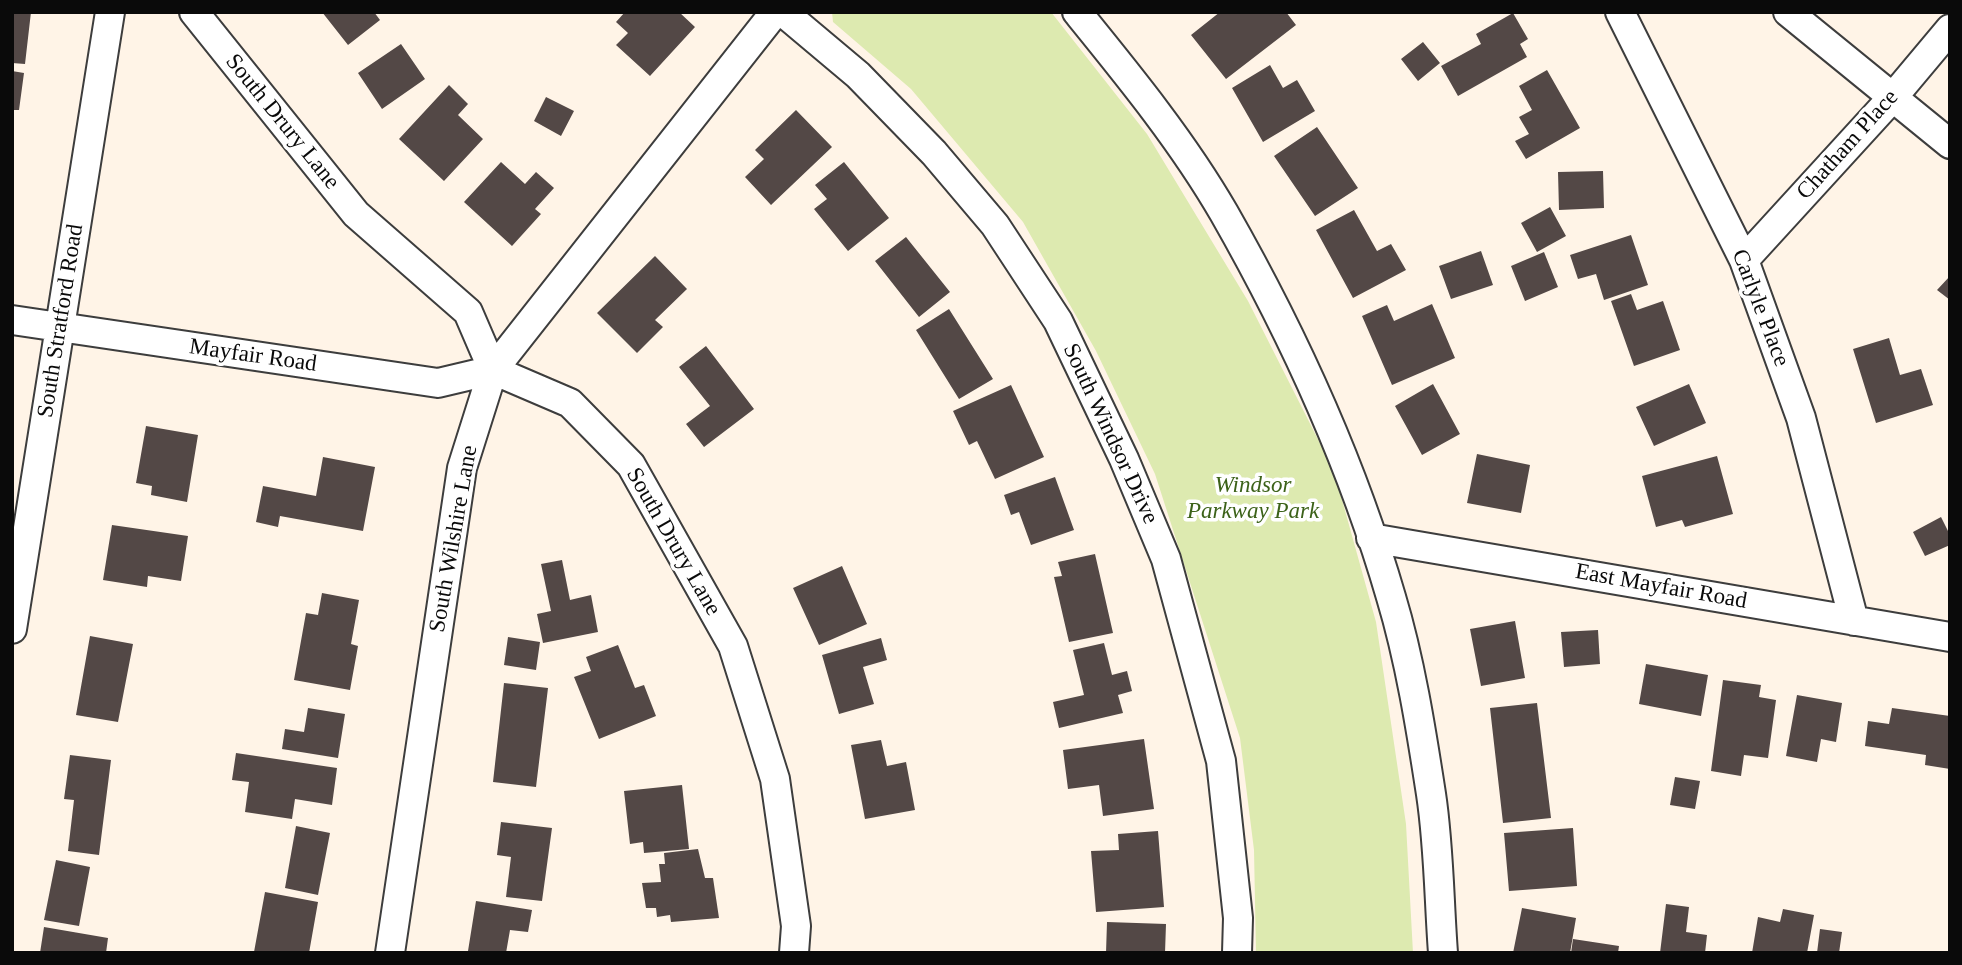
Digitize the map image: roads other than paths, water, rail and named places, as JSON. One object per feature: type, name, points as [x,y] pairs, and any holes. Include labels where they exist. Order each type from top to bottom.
[{"type":"street","name":"South Stratford Road","points":[[12,629],[110,12]]},
{"type":"street","name":"South Drury Lane","points":[[194,12],[356,214],[468,312],[494,370],[570,403],[631,465],[733,646],[775,779],[796,926],[794,953]]},
{"type":"street","name":"South Wilshire Lane","points":[[390,953],[462,468],[494,370],[775,12]]},
{"type":"street","name":"South Windsor Drive","points":[[783,12],[858,75],[934,153],[995,225],[1058,321],[1124,459],[1166,559],[1221,761],[1238,918],[1237,953]]},
{"type":"street","points":[[1077,12],[1166,127],[1223,212],[1315,389],[1392,598],[1432,797],[1443,953]]},
{"type":"street","name":"Carlyle Place","points":[[1620,12],[1744,260],[1801,418],[1854,621]]},
{"type":"street","points":[[1788,12],[1950,144]]},
{"type":"street","name":"Chatham Place","points":[[1744,260],[1893,97],[1950,29]]},
{"type":"street","name":"Mayfair Road","points":[[12,320],[438,383],[494,370]]},
{"type":"street","name":"East Mayfair Road","points":[[1371,538],[1950,637]]},
{"type":"park label","name":"Windsor Parkway Park","points":[[1253,499]]}]
